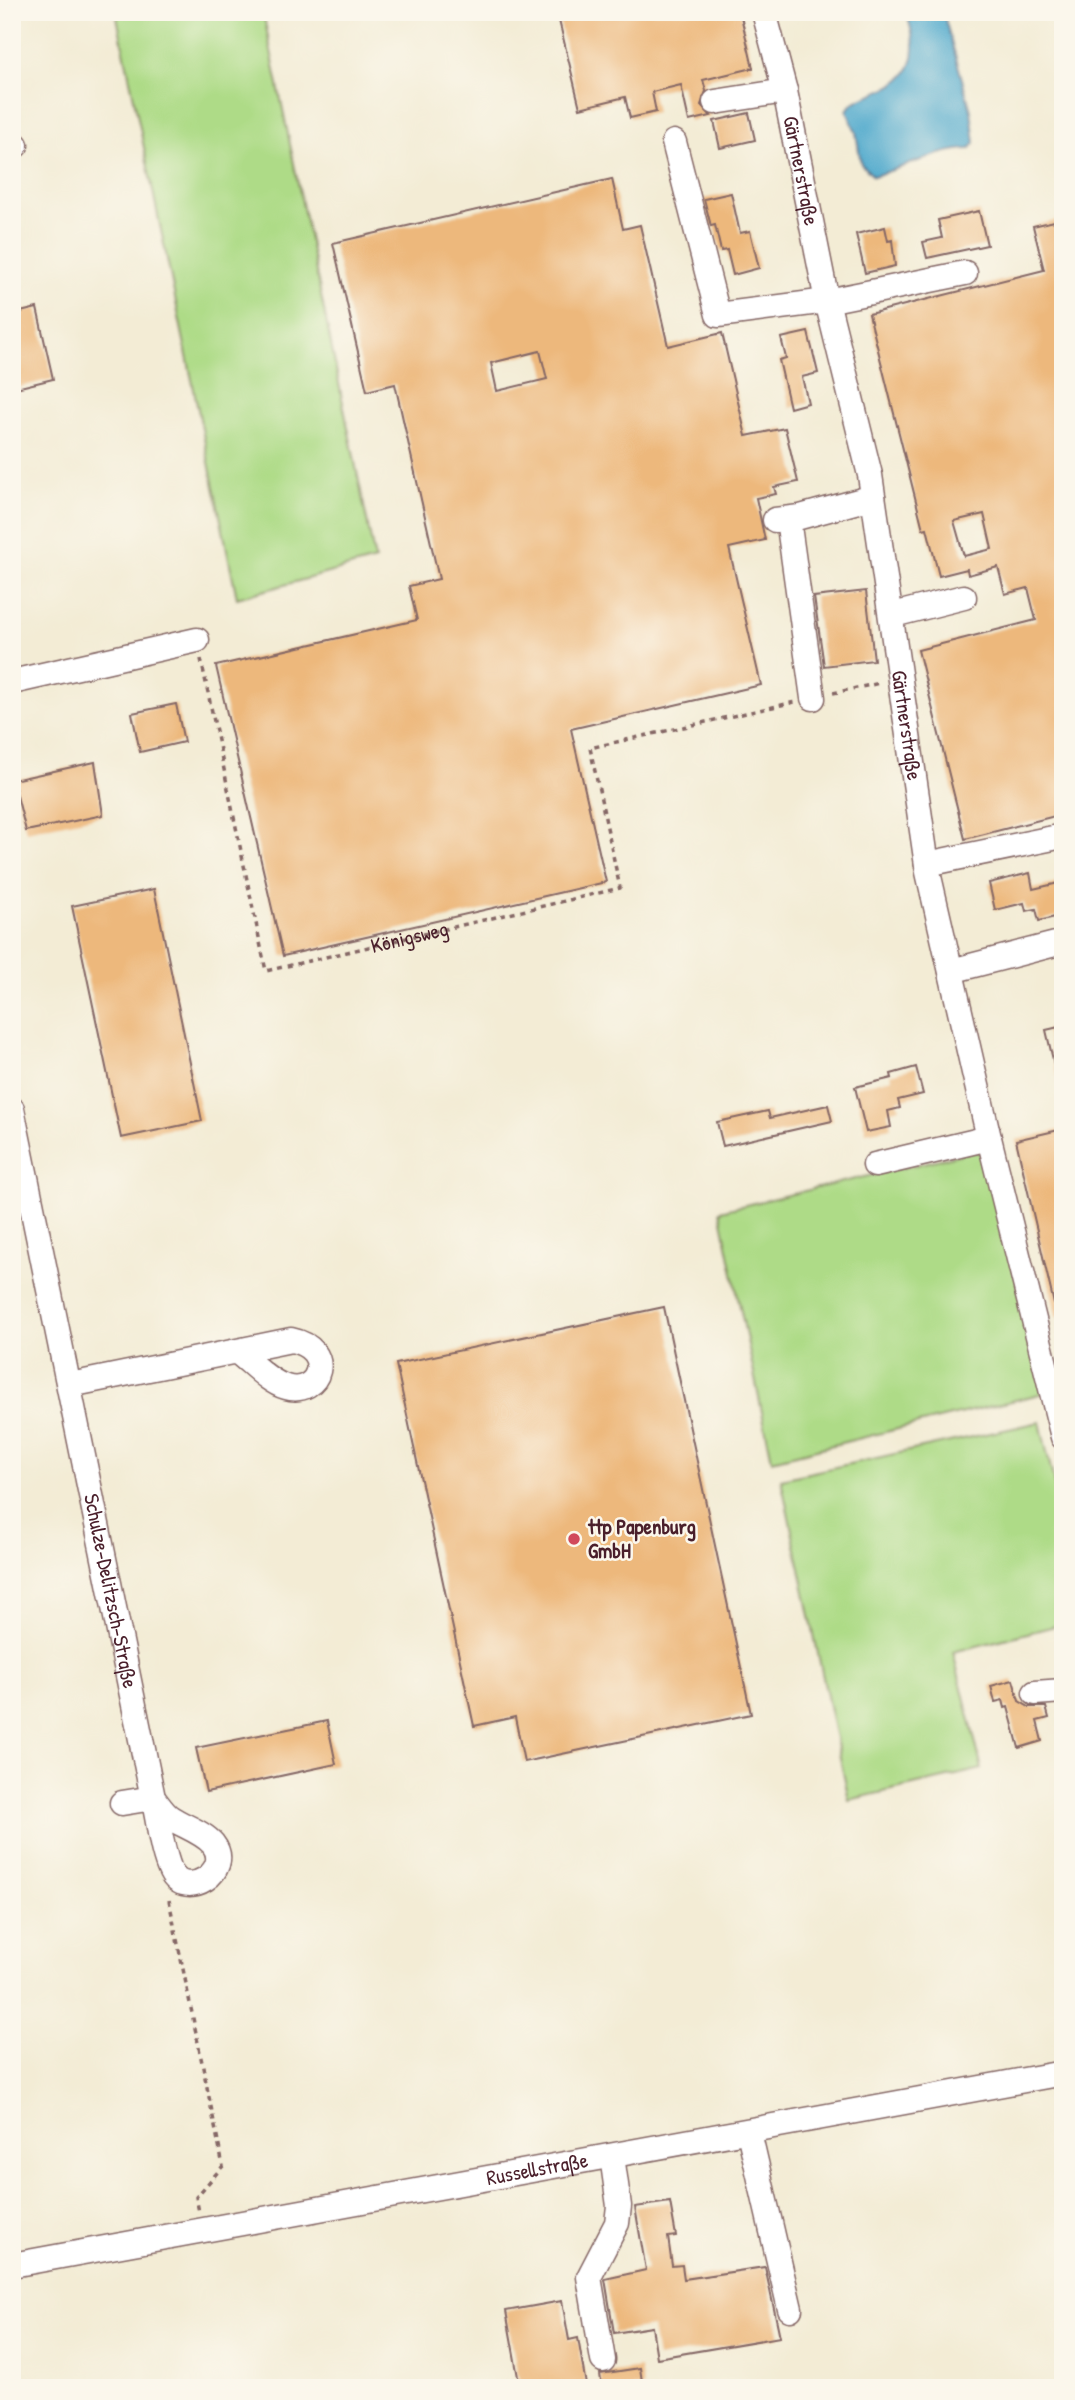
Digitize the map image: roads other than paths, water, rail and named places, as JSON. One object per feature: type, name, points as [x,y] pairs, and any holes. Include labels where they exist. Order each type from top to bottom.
[{"type":"street","name":"Gärtnerstraße","points":[[764,12],[785,91],[827,301],[870,475],[927,864],[989,1138],[1053,1357],[1063,1437]]},
{"type":"street","points":[[715,102],[785,91]]},
{"type":"street","points":[[674,142],[718,315],[827,301],[965,273]]},
{"type":"street","points":[[813,698],[781,519],[873,497]]},
{"type":"street","points":[[892,615],[964,597]]},
{"type":"street","points":[[12,682],[197,640]]},
{"type":"street","points":[[927,864],[1061,843]]},
{"type":"street","points":[[951,971],[1053,944]]},
{"type":"street","name":"Schulze-Delitzsch-Straße","points":[[12,1109],[153,1798],[122,1803]]},
{"type":"street","points":[[875,1165],[989,1138]]},
{"type":"street","points":[[69,1385],[236,1351]]},
{"type":"street","points":[[1035,1693],[1063,1691]]},
{"type":"street","name":"Russellstraße","points":[[12,2265],[1063,2073]]},
{"type":"street","points":[[749,2132],[790,2309]]},
{"type":"street","points":[[603,2360],[589,2277],[617,2223],[618,2206],[612,2156]]},
{"type":"water","points":[[907,12],[943,12],[971,111],[975,143],[970,149],[935,155],[873,176],[861,164],[856,132],[847,111],[852,104],[884,90],[905,75],[912,62],[914,45]]},
{"type":"place","name":"ttp Papenburg GmbH","points":[[574,1539]]}]
